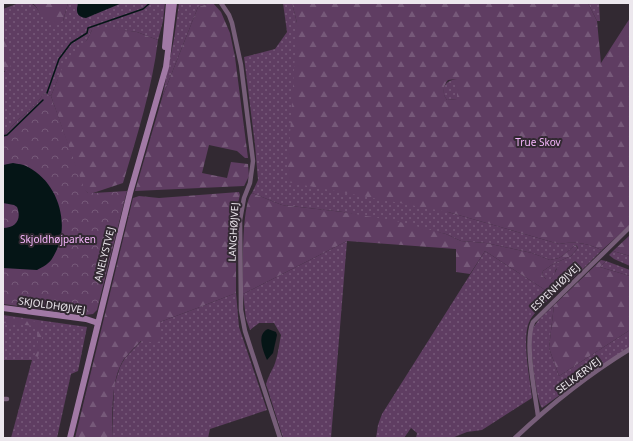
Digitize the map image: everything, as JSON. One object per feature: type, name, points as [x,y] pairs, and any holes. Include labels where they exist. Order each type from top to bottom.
[{"type":"street","name":"ANELYSTVEJ","points":[[70,438],[130,193],[162,76],[169,3]]},
{"type":"street","name":"ANELYSTVEJ","points":[[162,76],[166,67],[174,3]]},
{"type":"street","name":"LANGHØJVEJ","points":[[221,3],[229,15],[232,24],[241,65],[252,161],[250,183],[244,198],[240,220],[241,310],[245,331],[280,438]]},
{"type":"street","name":"ESPENHØJVEJ","points":[[538,416],[529,347],[530,332],[533,322],[630,227]]},
{"type":"street","name":"SKJOLDHØJVEJ","points":[[3,308],[86,319],[98,323]]},
{"type":"street","name":"SELKÆRVEJ","points":[[538,416],[630,349]]},
{"type":"street","points":[[514,438],[538,416]]},
{"type":"green space","points":[[19,3],[32,4],[36,7],[40,14],[63,21],[68,3],[165,3],[163,21],[158,40],[137,32],[120,30],[92,30],[87,40],[58,79],[51,96],[44,93],[33,107],[3,135],[3,72],[5,72],[6,45],[3,34],[3,9]]},
{"type":"green space","points":[[32,3],[68,3],[63,21],[57,24],[43,18],[36,6]]},
{"type":"green space","points":[[179,3],[210,3],[198,7],[162,98],[174,39]]},
{"type":"green space","points":[[213,3],[221,12],[230,33],[235,57],[248,158],[245,158],[237,151],[209,145],[202,173],[227,178],[231,162],[248,164],[249,176],[244,186],[135,191],[162,98],[198,7]]},
{"type":"green space","points":[[283,3],[292,3],[297,23],[448,212],[559,244],[581,243],[602,250],[581,271],[575,267],[567,265],[556,269],[554,276],[551,279],[546,279],[542,275],[543,271],[553,264],[571,256],[578,248],[577,246],[575,245],[559,258],[550,260],[532,253],[486,243],[461,241],[446,234],[343,212],[282,205],[252,193],[258,180],[244,57],[275,49],[287,32]]},
{"type":"green space","name":"True Skov","points":[[292,3],[588,3],[597,21],[601,63],[630,18],[630,225],[602,250],[581,243],[559,244],[448,212],[287,182],[297,23]],"holes":[[[457,79],[457,99],[447,100],[445,98],[444,90],[448,80]]]},
{"type":"green space","points":[[588,3],[599,3],[600,21],[597,21]]},
{"type":"green space","points":[[97,27],[137,32],[158,40],[148,94],[123,183],[93,193],[88,193],[83,188],[51,96],[65,61],[87,40],[92,30]]},
{"type":"green space","points":[[3,34],[11,63],[10,69],[3,72]]},
{"type":"green space","points":[[457,79],[457,99],[447,100],[443,89],[444,86],[449,81]]},
{"type":"green space","name":"Skjoldhøjparken","points":[[44,93],[51,96],[84,188],[88,193],[127,191],[97,310],[93,314],[85,315],[3,304],[3,135],[33,107]]},
{"type":"green space","points":[[239,192],[240,195],[236,211],[236,293],[160,322],[160,343],[141,341],[124,359],[116,377],[113,397],[112,438],[75,438],[133,198],[139,196],[159,198]]},
{"type":"green space","points":[[252,193],[282,205],[343,212],[396,221],[446,234],[461,241],[486,243],[532,253],[550,260],[559,258],[575,245],[578,248],[571,256],[553,264],[543,271],[542,275],[546,279],[551,279],[554,276],[559,264],[571,265],[581,271],[553,295],[485,251],[470,274],[456,272],[456,249],[347,241],[243,294],[244,225],[248,200]]},
{"type":"green space","points":[[630,235],[630,256],[613,251]]},
{"type":"green space","points":[[347,241],[331,438],[283,438],[266,384],[274,366],[281,335],[274,323],[259,323],[250,330],[246,319],[243,294]]},
{"type":"green space","points":[[485,251],[553,295],[532,317],[527,327],[526,347],[532,398],[482,430],[467,432],[452,438],[416,438],[417,433],[411,428],[404,438],[376,438],[378,425],[382,414]]},
{"type":"green space","points":[[613,251],[630,256],[630,266],[614,259],[609,255]]},
{"type":"green space","points":[[601,260],[606,261],[600,267],[630,276],[630,330],[559,376],[549,348],[554,305]]},
{"type":"green space","points":[[606,261],[630,270],[630,276],[600,267]]},
{"type":"green space","points":[[236,293],[239,327],[267,410],[210,429],[208,438],[112,438],[114,386],[120,367],[125,358],[160,322]]},
{"type":"green space","points":[[554,305],[549,348],[559,376],[630,330],[630,347],[542,408],[537,394],[531,337],[532,331],[539,320]]},
{"type":"green space","points":[[3,315],[87,327],[78,371],[71,374],[57,438],[11,438],[32,360],[3,360]]},
{"type":"green space","points":[[3,317],[39,322],[42,338],[38,357],[35,356],[38,342],[36,326],[3,323]]},
{"type":"shaded area","points":[[78,3],[122,3],[86,18],[79,15],[77,9]]},
{"type":"shaded area","points":[[13,163],[26,166],[39,174],[48,184],[55,195],[62,220],[59,245],[53,257],[44,266],[37,270],[3,268],[3,228],[8,228],[14,225],[17,222],[19,215],[17,207],[3,203],[3,165]]},
{"type":"shaded area","points":[[268,329],[276,332],[277,335],[273,353],[267,360],[262,348],[261,339],[264,331]]},
{"type":"waterway","points":[[47,93],[59,59],[71,43],[87,33],[88,28],[143,9],[150,3]]},
{"type":"waterway","points":[[3,136],[7,135],[43,100]]}]
